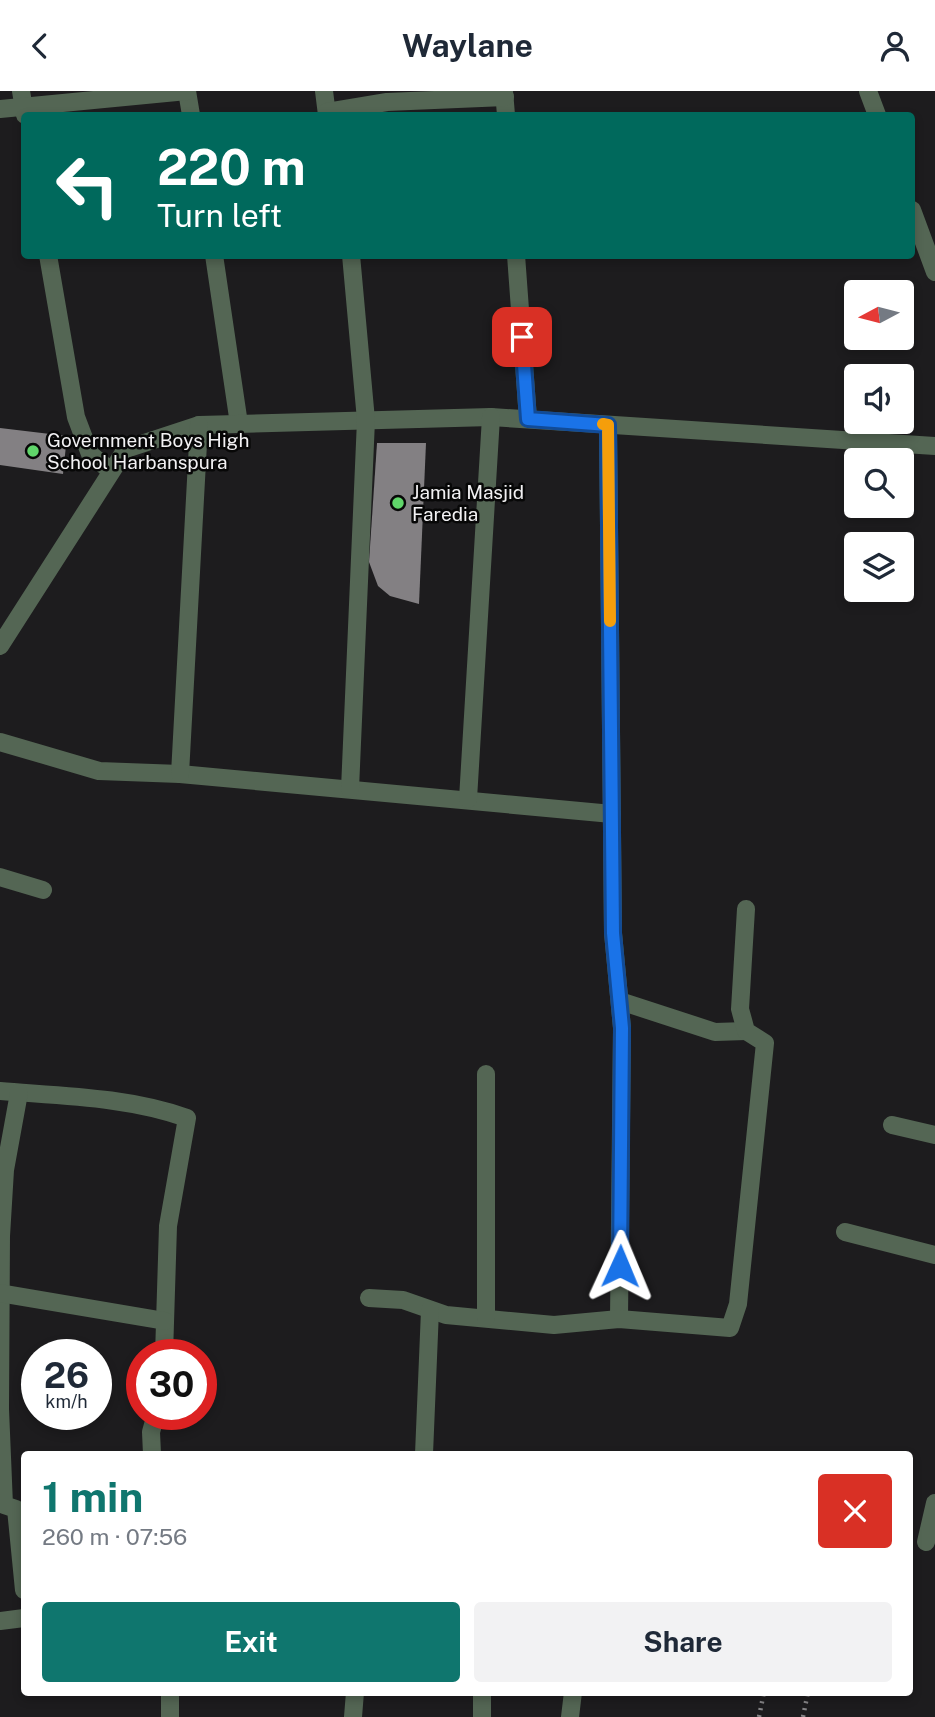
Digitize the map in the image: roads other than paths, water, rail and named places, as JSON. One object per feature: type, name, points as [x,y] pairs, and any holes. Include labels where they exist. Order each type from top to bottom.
[{"type":"street","points":[[0,109],[187,91],[190,112]]},
{"type":"street","points":[[324,91],[327,112]]},
{"type":"street","points":[[868,91],[876,112]]},
{"type":"street","points":[[337,112],[387,102],[505,94],[506,112]]},
{"type":"street","points":[[915,218],[935,272]]},
{"type":"street","points":[[49,259],[76,417],[90,454],[111,471]]},
{"type":"street","points":[[215,259],[239,424]]},
{"type":"street","points":[[350,789],[366,420],[351,259]]},
{"type":"street","points":[[516,259],[528,419]]},
{"type":"street","points":[[0,646],[126,449],[199,425],[491,417],[935,446]]},
{"type":"street","points":[[468,799],[491,417]]},
{"type":"street","points":[[180,774],[199,425]]},
{"type":"street","points":[[608,425],[613,933],[622,1028],[620,1319]]},
{"type":"street","points":[[0,742],[99,771],[180,774],[612,814]]},
{"type":"street","points":[[0,877],[43,890]]},
{"type":"street","points":[[746,909],[740,1009],[746,1031]]},
{"type":"street","points":[[369,1298],[403,1300],[446,1315],[554,1325],[620,1319],[730,1328],[738,1304],[765,1043],[746,1031],[715,1031],[620,1001]]},
{"type":"street","points":[[486,1074],[486,1318]]},
{"type":"street","points":[[0,1091],[98,1099],[170,1112],[187,1118],[168,1226],[164,1339]]},
{"type":"street","points":[[19,1093],[5,1170],[1,1236],[0,1409],[4,1505],[16,1509],[21,1560]]},
{"type":"street","points":[[892,1125],[935,1135]]},
{"type":"street","points":[[845,1232],[935,1255]]},
{"type":"street","points":[[1,1293],[165,1321]]},
{"type":"street","points":[[424,1451],[430,1310]]},
{"type":"street","points":[[152,1430],[152,1451]]},
{"type":"street","points":[[924,1541],[935,1503]]},
{"type":"street","points":[[0,1621],[21,1618]]},
{"type":"street","points":[[170,1696],[170,1717]]},
{"type":"street","points":[[353,1717],[355,1696]]},
{"type":"street","points":[[482,1696],[482,1717]]},
{"type":"street","points":[[570,1717],[573,1696]]},
{"type":"place","name":"Government Boys High School Harbanspura","points":[[33,451]]},
{"type":"place","name":"Jamia Masjid Faredia","points":[[398,503]]}]
